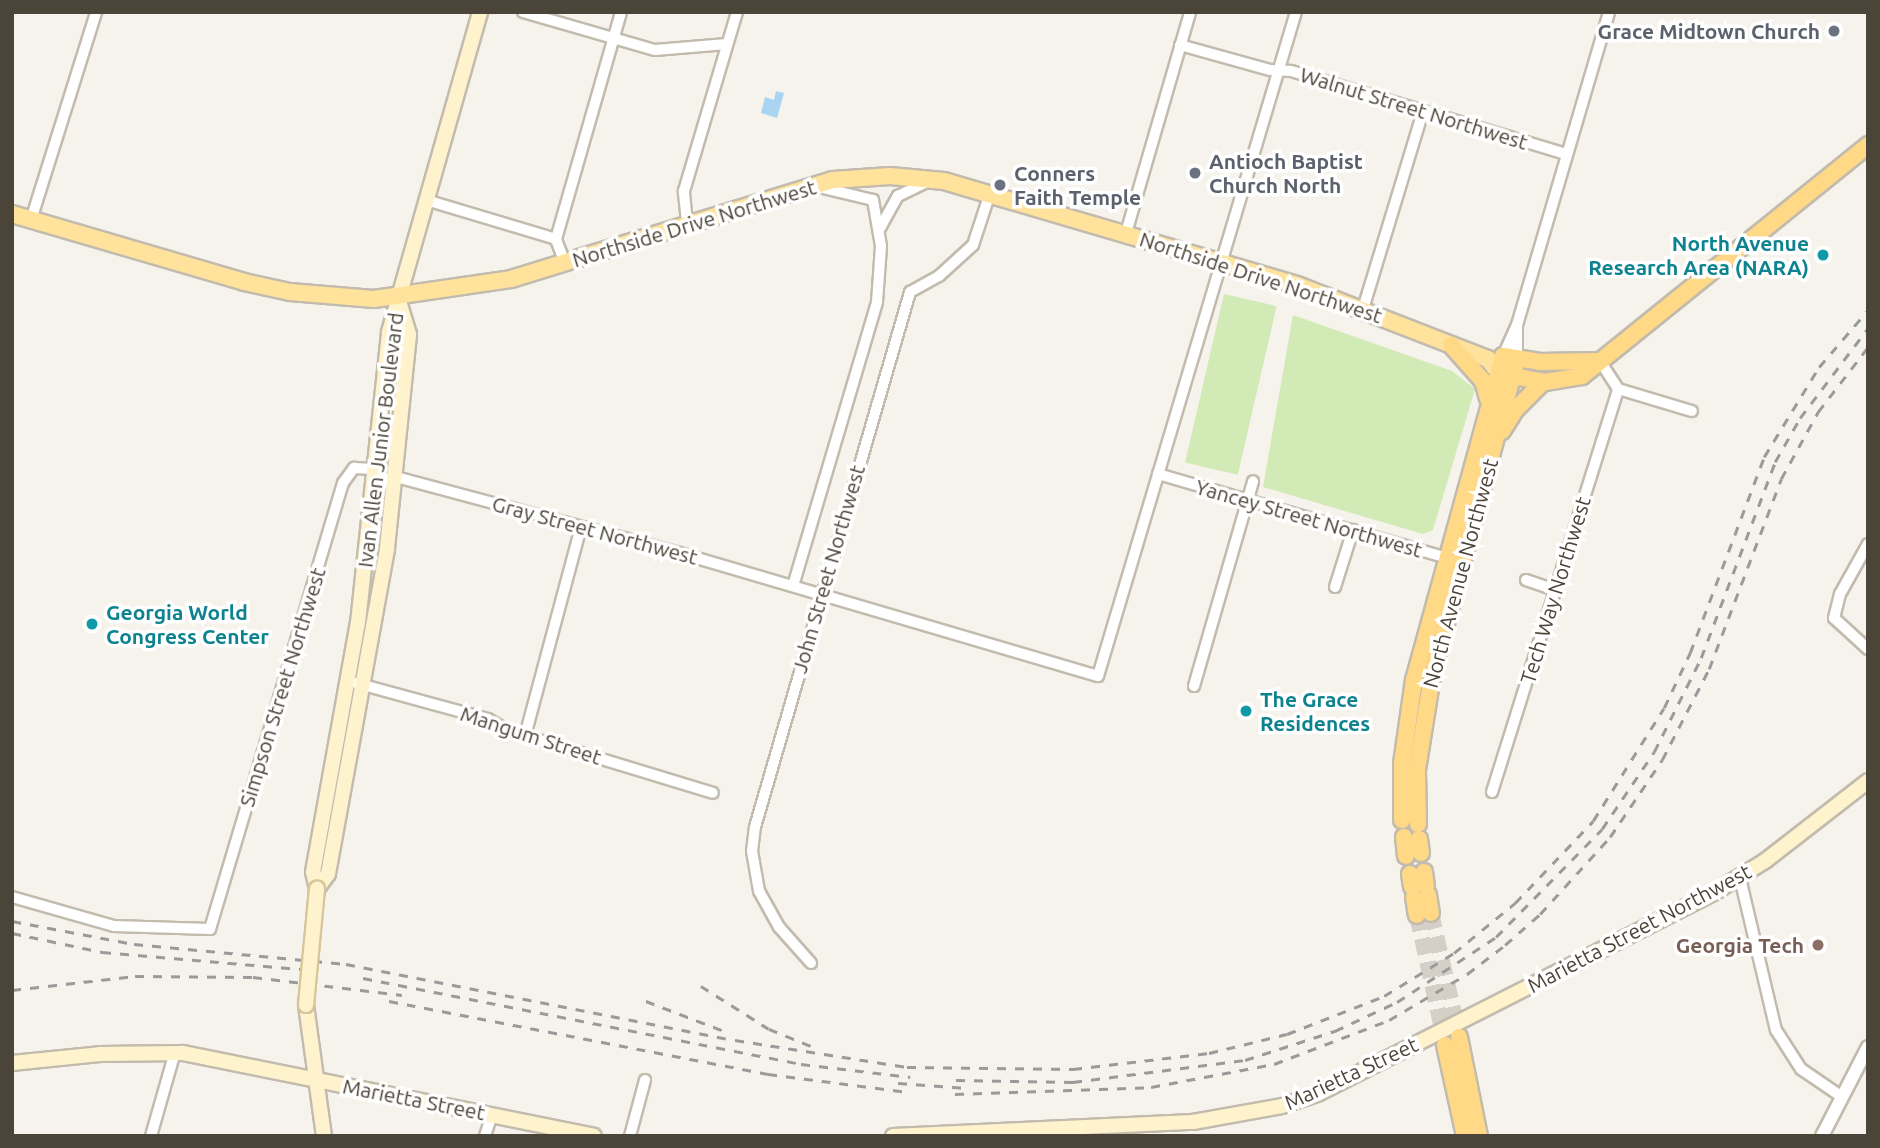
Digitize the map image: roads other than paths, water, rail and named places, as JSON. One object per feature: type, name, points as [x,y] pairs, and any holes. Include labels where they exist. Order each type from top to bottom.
[{"type":"highway","name":"Northside Drive Northwest","points":[[1504,364],[1543,382],[1582,376],[1868,145]]},
{"type":"highway","points":[[1451,345],[1483,381],[1488,407]]},
{"type":"highway","name":"Northside Drive Northwest","points":[[1504,364],[1600,361]]},
{"type":"highway","name":"North Avenue Northwest","points":[[1454,560],[1488,407],[1504,364]]},
{"type":"highway","name":"North Avenue Northwest","points":[[1412,838],[1408,708],[1492,450],[1504,364]]},
{"type":"highway","points":[[1492,450],[1516,409],[1543,382]]},
{"type":"highway","points":[[1419,885],[1424,914]]},
{"type":"highway","points":[[1446,1039],[1465,1136]]},
{"type":"highway","points":[[1446,1039],[1479,1136]]},
{"type":"main road","points":[[398,297],[480,12]]},
{"type":"main road","name":"Northside Drive Northwest","points":[[12,214],[290,292],[374,299],[491,284],[812,186],[863,177],[933,180],[990,193],[1221,262],[1363,309],[1504,364]]},
{"type":"main road","name":"Ivan Allen Junior Boulevard","points":[[324,1136],[306,1005],[317,889],[313,872],[348,681],[389,332],[398,297]]},
{"type":"main road","name":"Ivan Allen Junior Boulevard","points":[[317,889],[328,874],[364,685],[396,477],[409,334],[398,297]]},
{"type":"main road","name":"Marietta Street Northwest","points":[[1446,1039],[1740,878],[1868,780]]},
{"type":"main road","name":"Marietta Street","points":[[893,1136],[1193,1122],[1242,1116],[1319,1093],[1446,1039]]},
{"type":"main road","points":[[12,1063],[100,1054],[174,1052],[316,1080]]},
{"type":"main road","name":"Marietta Street","points":[[316,1080],[586,1135]]},
{"type":"street","points":[[31,220],[96,12]]},
{"type":"street","points":[[523,12],[614,39],[670,51],[727,44]]},
{"type":"street","points":[[565,263],[556,239],[621,12]]},
{"type":"street","points":[[687,222],[684,191],[737,12]]},
{"type":"street","points":[[1126,233],[1190,12]]},
{"type":"street","points":[[1158,474],[1296,12]]},
{"type":"street","name":"North Avenue Northwest","points":[[1504,364],[1609,12]]},
{"type":"street","name":"Walnut Street Northwest","points":[[1180,45],[1279,70],[1566,154]]},
{"type":"street","points":[[1363,309],[1423,111]]},
{"type":"street","points":[[880,228],[898,196],[933,180]]},
{"type":"street","points":[[793,586],[877,302],[880,228],[873,200],[812,186]]},
{"type":"street","name":"John Street Northwest","points":[[811,962],[769,912],[753,873],[752,851],[820,595],[910,292],[939,276],[973,245],[990,193]]},
{"type":"street","points":[[426,200],[556,239]]},
{"type":"street","points":[[1600,361],[1618,389],[1692,411]]},
{"type":"street","name":"Tech Way Northwest","points":[[1492,792],[1618,389]]},
{"type":"street","name":"Simpson Street Northwest","points":[[12,897],[114,926],[210,929],[343,483],[354,468],[373,470]]},
{"type":"street","name":"Gray Street Northwest","points":[[396,477],[793,586],[1098,676],[1158,474]]},
{"type":"street","name":"Yancey Street Northwest","points":[[1158,474],[1454,560]]},
{"type":"street","points":[[370,508],[377,486],[396,477]]},
{"type":"street","points":[[1194,686],[1253,481]]},
{"type":"street","points":[[525,736],[581,527]]},
{"type":"street","points":[[1335,587],[1353,530]]},
{"type":"street","points":[[1868,544],[1840,594],[1834,618],[1868,649]]},
{"type":"street","points":[[1526,580],[1555,590]]},
{"type":"street","name":"Mangum Street","points":[[348,681],[488,719],[525,736],[713,793]]},
{"type":"street","points":[[1740,878],[1776,1030],[1801,1069],[1842,1097]]},
{"type":"street","points":[[1822,1136],[1868,1047]]},
{"type":"street","points":[[151,1136],[174,1052]]},
{"type":"street","points":[[629,1136],[645,1080]]},
{"type":"street","points":[[485,1136],[492,1115]]},
{"type":"water","points":[[776,91],[784,93],[777,118],[761,113],[765,97],[774,100]]},
{"type":"tunnel","points":[[1431,913],[1459,1035]]},
{"type":"tunnel","points":[[1417,915],[1445,1042]]},
{"type":"railway","points":[[12,921],[134,944],[346,964],[735,1040],[907,1067],[1073,1069],[1209,1053],[1287,1034],[1384,996],[1454,953],[1515,903],[1593,821],[1664,708],[1690,653],[1764,457],[1819,367],[1868,310]]},
{"type":"railway","points":[[956,1080],[1073,1082],[1245,1060],[1335,1031],[1397,1002],[1496,937],[1602,829],[1654,752],[1701,658],[1775,462],[1800,418],[1868,328]]},
{"type":"railway","points":[[955,1094],[1151,1087],[1274,1064],[1389,1020],[1467,974],[1505,945],[1540,914],[1610,837],[1662,760],[1709,669],[1781,479],[1818,412],[1868,347]]},
{"type":"railway","points":[[12,933],[102,952],[311,970]]},
{"type":"railway","points":[[12,990],[135,976],[253,977],[402,995]]},
{"type":"railway","points":[[363,978],[801,1064],[910,1077]]},
{"type":"railway","points":[[701,986],[769,1029],[811,1046]]},
{"type":"railway","points":[[389,1001],[768,1074],[909,1092]]},
{"type":"railway","points":[[646,1001],[724,1031]]},
{"type":"railway","points":[[898,1083],[967,1088]]},
{"type":"place","name":"Grace Midtown Church","points":[[1834,31]]},
{"type":"place","name":"Antioch Baptist Church North","points":[[1195,173]]},
{"type":"place","name":"Conners Faith Temple","points":[[1000,185]]},
{"type":"place","name":"North Avenue Research Area (NARA)","points":[[1823,255]]},
{"type":"place","name":"Georgia World Congress Center","points":[[92,624]]},
{"type":"place","name":"The Grace Residences","points":[[1246,711]]},
{"type":"place","name":"Georgia Tech","points":[[1818,945]]}]
